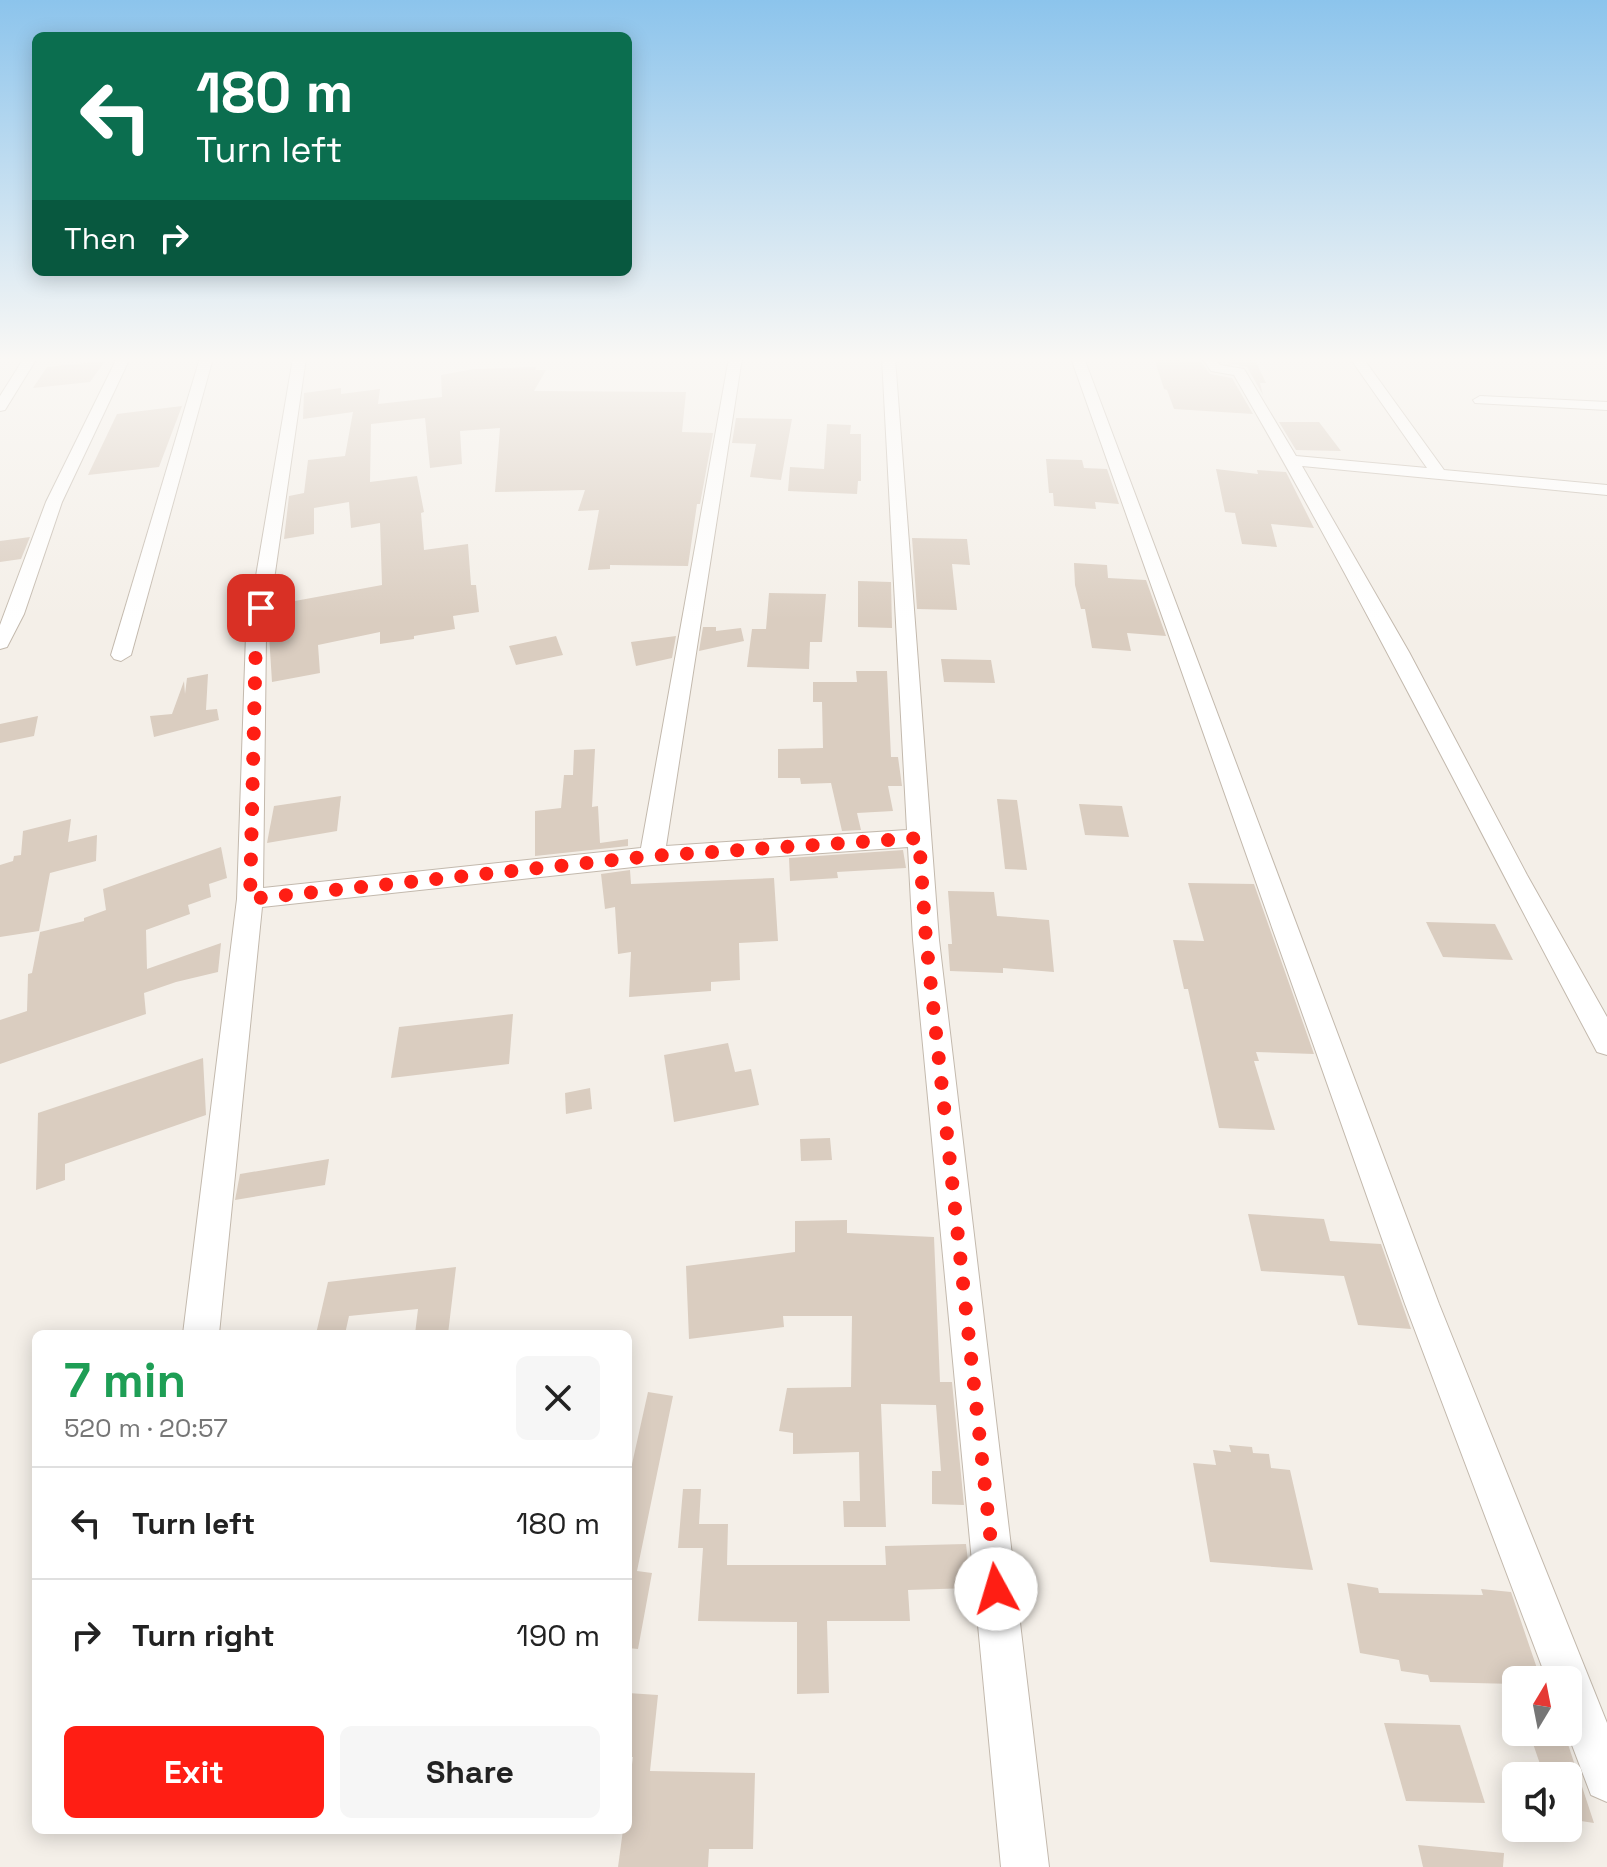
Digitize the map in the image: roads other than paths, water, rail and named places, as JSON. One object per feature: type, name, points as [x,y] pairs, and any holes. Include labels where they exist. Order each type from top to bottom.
[{"type":"street","points":[[0,643],[15,614],[54,502],[82,445]]},
{"type":"street","points":[[121,655],[182,445]]},
{"type":"street","points":[[201,1330],[250,899],[256,635],[286,445]]},
{"type":"street","points":[[652,856],[721,445]]},
{"type":"street","points":[[894,445],[929,971],[1025,1867]]},
{"type":"street","points":[[1109,445],[1416,1289],[1607,1779]]},
{"type":"street","points":[[1282,445],[1346,564],[1399,652],[1516,878],[1607,1043]]},
{"type":"street","points":[[1419,445],[1440,475]]},
{"type":"street","points":[[1291,460],[1607,490]]},
{"type":"street","points":[[250,899],[652,856],[919,838]]}]
